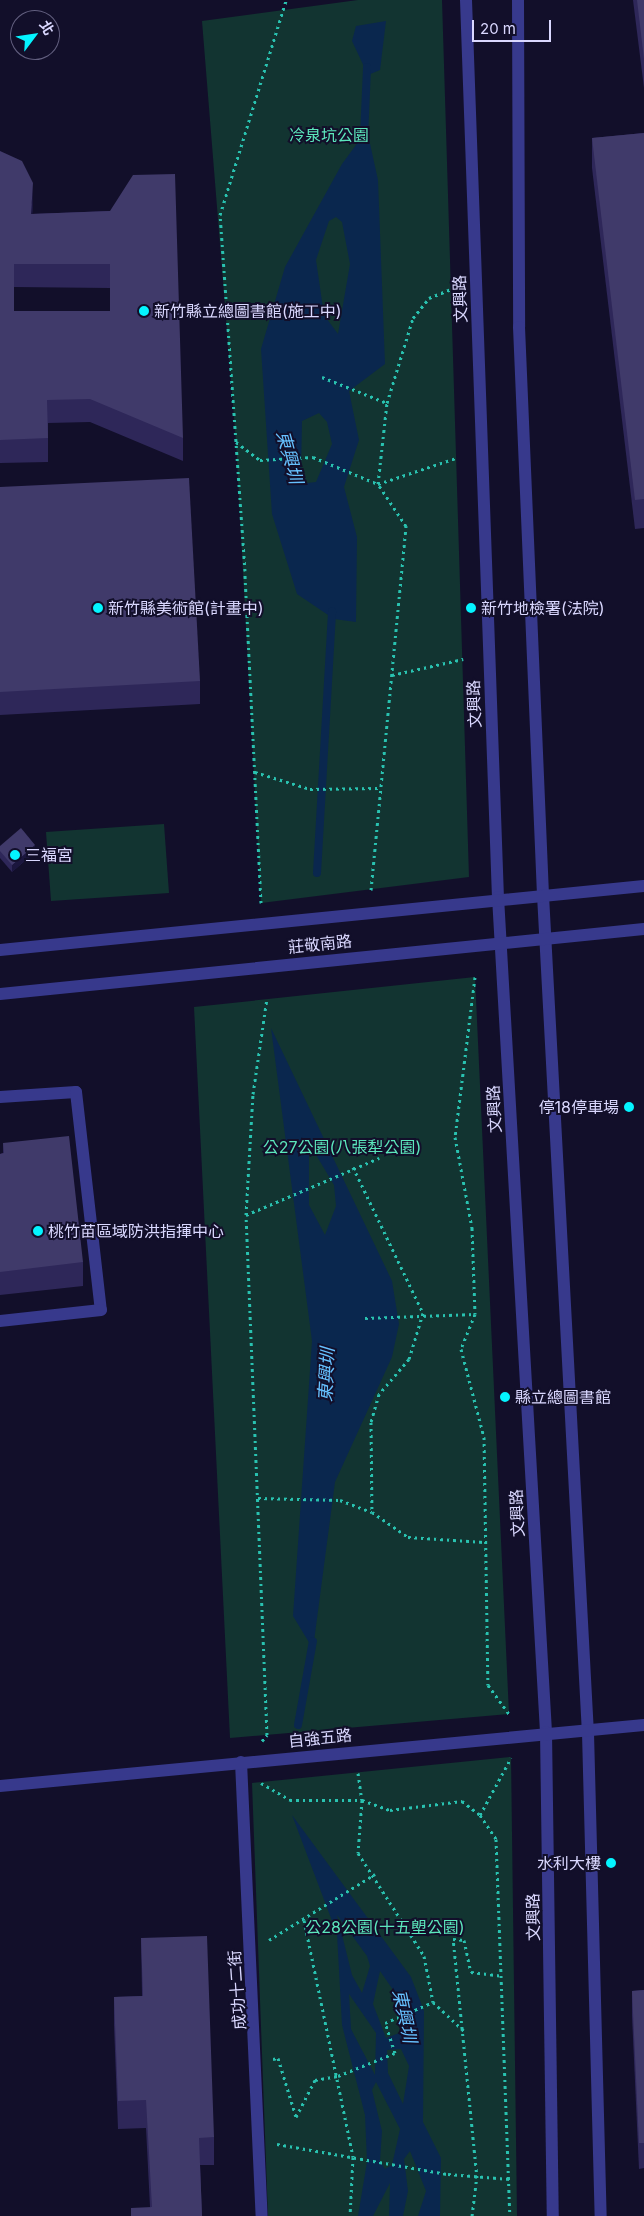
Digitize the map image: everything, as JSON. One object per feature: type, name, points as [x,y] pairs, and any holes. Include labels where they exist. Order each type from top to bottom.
[{"type":"street","name":"文興路","points":[[466,0],[500,941],[546,1732],[553,2216]]},
{"type":"street","points":[[518,0],[519,327],[543,895],[588,1732],[601,2216]]},
{"type":"street","name":"莊敬南路","points":[[0,950],[498,897],[644,886]]},
{"type":"street","name":"莊敬南路","points":[[0,994],[500,941],[644,929]]},
{"type":"street","points":[[0,1097],[76,1092],[101,1310],[0,1321]]},
{"type":"street","name":"自強五路","points":[[0,1786],[546,1732],[588,1732],[644,1725]]},
{"type":"street","name":"成功十二街","points":[[241,1762],[258,2061],[262,2216]]},
{"type":"path","points":[[261,903],[236,442],[220,215],[286,0]]},
{"type":"path","points":[[371,890],[379,788],[406,526],[378,484],[387,403],[413,318],[429,298],[451,289]]},
{"type":"path","points":[[322,377],[387,403]]},
{"type":"path","points":[[236,442],[260,460],[313,457],[350,476],[378,484],[456,458]]},
{"type":"path","points":[[392,675],[463,659]]},
{"type":"path","points":[[255,772],[310,789],[379,788]]},
{"type":"path","points":[[475,977],[455,1137],[472,1228],[475,1314],[461,1349],[484,1438],[484,1542],[488,1685],[509,1714]]},
{"type":"path","points":[[267,998],[253,1094],[246,1215],[267,1735],[241,1762],[258,1782],[290,1800],[362,1800],[390,1810],[462,1801],[480,1815],[496,1839],[510,2216]]},
{"type":"path","points":[[246,1215],[353,1167],[379,1158]]},
{"type":"path","points":[[353,1167],[423,1313],[409,1359],[379,1394],[370,1422],[372,1512]]},
{"type":"path","points":[[365,1318],[423,1313],[475,1314]]},
{"type":"path","points":[[258,1498],[340,1500],[372,1512],[408,1537],[484,1542]]},
{"type":"path","points":[[480,1815],[511,1757]]},
{"type":"path","points":[[358,1773],[362,1800],[358,1853],[375,1874],[424,1956],[433,2002],[464,2031]]},
{"type":"path","points":[[251,1951],[304,1920],[314,1910],[375,1874]]},
{"type":"path","points":[[304,1920],[314,1984],[338,2076],[353,2157],[350,2216]]},
{"type":"path","points":[[472,2216],[476,2178],[464,2031],[453,1939],[464,1940],[471,1972],[502,1976]]},
{"type":"path","points":[[258,2061],[278,2058],[296,2117],[315,2080],[338,2076],[395,2053],[385,2023],[433,2002]]},
{"type":"path","points":[[259,2146],[288,2143],[448,2174],[476,2178],[510,2179]]},
{"type":"green space","name":"冷泉坑公園","points":[[358,0],[442,0],[469,877],[261,903],[236,442],[202,21]]},
{"type":"green space","points":[[164,824],[169,893],[51,901],[46,832]]},
{"type":"green space","name":"公27公園(八張犁公園)","points":[[475,977],[509,1714],[230,1738],[194,1007]]},
{"type":"green space","name":"公28公園(十五塱公園)","points":[[511,1757],[517,2216],[268,2216],[252,1783]]},
{"type":"water","points":[[386,21],[380,70],[368,75],[352,41],[356,26]]},
{"type":"water","points":[[367,130],[378,180],[385,364],[349,391],[359,440],[344,487],[357,537],[356,622],[334,619],[297,594],[272,514],[261,349],[285,267],[342,164]],"holes":[[[336,217],[342,222],[350,264],[338,334],[324,315],[316,260],[329,221]],[[319,413],[327,422],[332,444],[316,482],[307,483],[301,472],[302,421]]]},
{"type":"water","points":[[271,1028],[392,1281],[399,1324],[392,1357],[335,1482],[313,1649],[293,1616],[312,1341]],"holes":[[[309,1143],[334,1185],[336,1206],[325,1235],[309,1205]]]},
{"type":"water","points":[[292,1815],[411,1977],[424,2011],[423,2122],[441,2158],[440,2216],[418,2216],[426,2191],[410,2151],[404,2159],[408,2191],[403,2216],[389,2216],[390,2183],[373,2216],[358,2216],[367,2162],[365,2115],[342,2025],[337,1934]],"holes":[[[337,1915],[367,1956],[370,1966],[362,1993],[352,1975]],[[380,1971],[400,2000],[402,2032],[386,2038],[373,2004]],[[349,1994],[376,2033],[375,2075],[351,2029]],[[401,2049],[409,2066],[403,2104],[388,2073],[387,2050]],[[376,2082],[400,2129],[392,2165],[385,2169],[380,2161],[382,2131],[372,2090]]]},
{"type":"building","points":[[637,0],[644,0],[644,59]]},
{"type":"building","points":[[644,133],[644,499],[635,500],[592,138]]},
{"type":"building","name":"新竹縣立總圖書館(施工中)","points":[[0,151],[22,161],[33,183],[31,214],[110,211],[133,175],[175,174],[183,438],[90,399],[47,400],[48,438],[0,440]],"holes":[[[14,264],[110,264],[110,311],[14,311]]]},
{"type":"building","name":"新竹縣美術館(計畫中)","points":[[189,478],[200,681],[0,692],[0,487]]},
{"type":"building","name":"三福宮","points":[[21,828],[35,845],[12,865],[0,851],[0,846]]},
{"type":"building","name":"桃竹苗區域防洪指揮中心","points":[[69,1136],[83,1262],[0,1272],[0,1154],[4,1153],[3,1143]]},
{"type":"building","points":[[207,1936],[214,2137],[199,2138],[202,2216],[131,2216],[131,2208],[152,2207],[146,2100],[118,2101],[114,1997],[143,1996],[141,1938]]},
{"type":"building","points":[[644,1990],[644,2143],[639,2143],[632,1991]]},
{"type":"waterway","name":"東興圳","points":[[364,137],[367,67]]},
{"type":"waterway","name":"東興圳","points":[[317,873],[332,611]]},
{"type":"waterway","name":"東興圳","points":[[298,1725],[313,1641]]},
{"type":"place","name":"新竹縣立總圖書館(施工中)","points":[[144,311]]},
{"type":"place","name":"新竹縣美術館(計畫中)","points":[[98,608]]},
{"type":"place","name":"新竹地檢署(法院)","points":[[471,608]]},
{"type":"place","name":"三福宮","points":[[15,855]]},
{"type":"place","name":"停18停車場","points":[[629,1107]]},
{"type":"place","name":"桃竹苗區域防洪指揮中心","points":[[38,1231]]},
{"type":"place","name":"縣立總圖書館","points":[[505,1397]]},
{"type":"place","name":"水利大樓","points":[[611,1863]]}]
